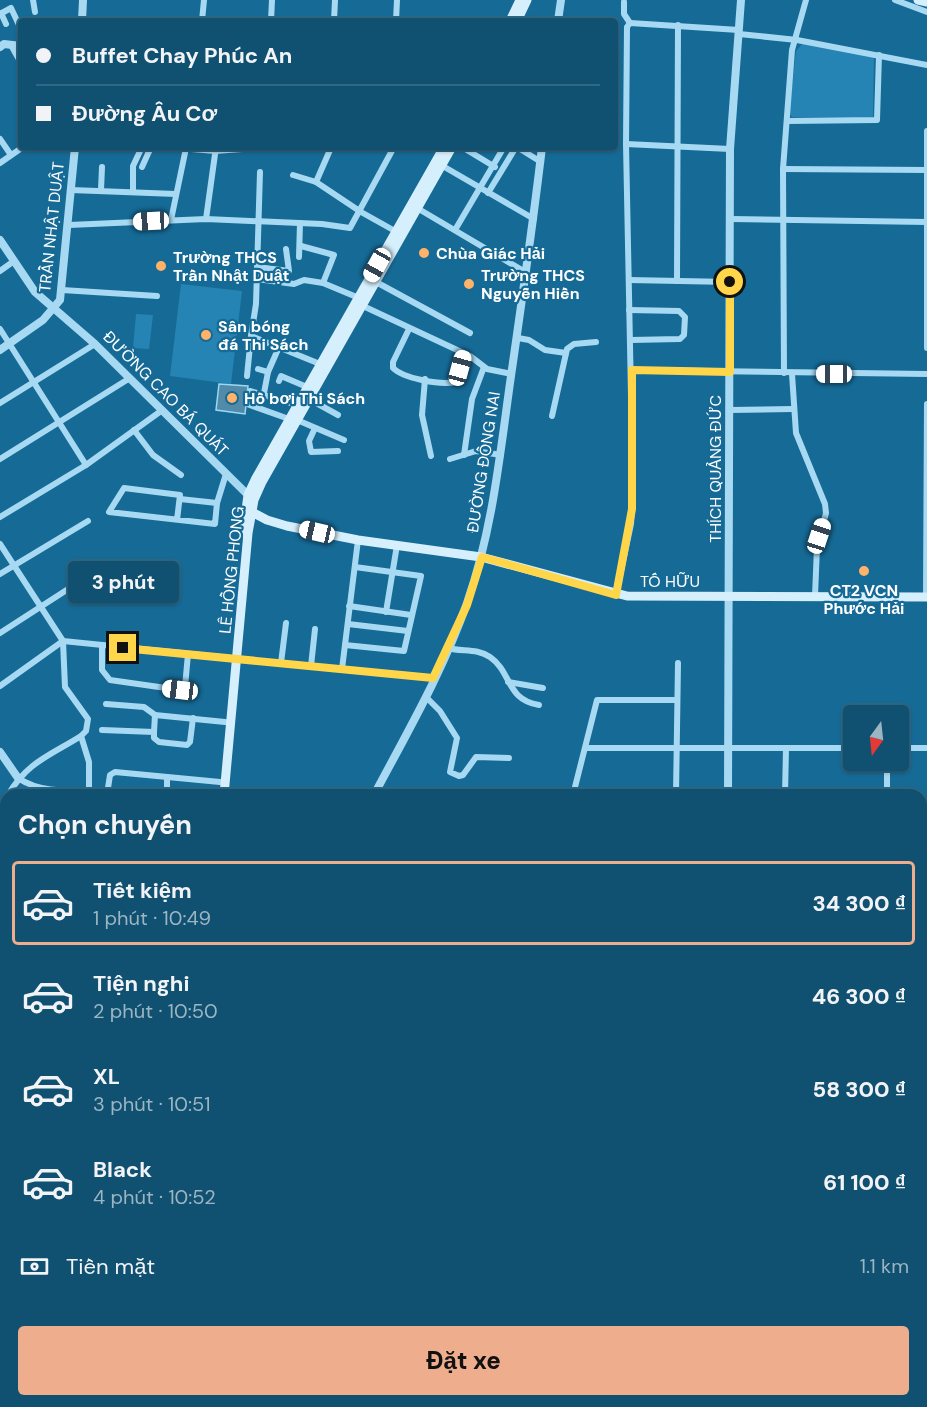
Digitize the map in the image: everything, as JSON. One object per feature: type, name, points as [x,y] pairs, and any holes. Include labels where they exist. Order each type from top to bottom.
[{"type":"main road","points":[[511,18],[520,0]]},
{"type":"main road","points":[[518,18],[527,0]]},
{"type":"main road","points":[[918,0],[927,2]]},
{"type":"main road","name":"LÊ HỒNG PHONG","points":[[413,210],[443,150]]},
{"type":"main road","name":"LÊ HỒNG PHONG","points":[[293,420],[309,399],[399,233],[450,150]]},
{"type":"main road","name":"LÊ HỒNG PHONG","points":[[220,789],[251,498],[293,420],[307,387],[376,282],[399,233]]},
{"type":"main road","name":"TỐ HỮU","points":[[248,510],[287,526],[358,540],[482,557],[616,595],[926,597]]},
{"type":"main road","name":"LÊ HỒNG PHONG","points":[[223,789],[225,722],[234,659]]},
{"type":"street","points":[[33,0],[35,12]]},
{"type":"street","points":[[82,18],[83,0]]},
{"type":"street","points":[[202,18],[204,0]]},
{"type":"street","points":[[271,18],[272,0]]},
{"type":"street","points":[[334,18],[335,0]]},
{"type":"street","points":[[397,0],[397,18]]},
{"type":"street","points":[[558,18],[561,0]]},
{"type":"street","name":"THÍCH QUẢNG ĐỨC","points":[[728,789],[730,149],[741,0]]},
{"type":"street","points":[[784,373],[783,169],[792,50],[797,40],[806,0]]},
{"type":"street","points":[[895,0],[927,12]]},
{"type":"street","points":[[624,2],[624,14],[630,23]]},
{"type":"street","points":[[6,24],[1,14],[11,8],[18,21]]},
{"type":"street","points":[[630,23],[678,25],[797,40],[927,65]]},
{"type":"street","points":[[616,595],[632,509],[632,370],[626,144],[627,27],[630,23]]},
{"type":"street","points":[[677,281],[675,146],[678,25]]},
{"type":"street","points":[[11,45],[18,58]]},
{"type":"street","points":[[0,46],[18,46]]},
{"type":"street","points":[[786,121],[877,120],[879,55]]},
{"type":"street","points":[[927,131],[927,348]]},
{"type":"street","points":[[0,139],[10,155]]},
{"type":"street","points":[[626,144],[730,149]]},
{"type":"street","points":[[0,163],[18,150]]},
{"type":"street","name":"TRẦN NHẬT DUẬT","points":[[54,309],[62,290],[75,150]]},
{"type":"street","points":[[133,191],[133,166],[141,150]]},
{"type":"street","points":[[142,167],[150,150]]},
{"type":"street","points":[[171,220],[186,150]]},
{"type":"street","points":[[206,219],[216,150]]},
{"type":"street","points":[[316,182],[330,150]]},
{"type":"street","points":[[69,225],[206,219],[300,223],[348,229],[352,227],[361,212],[392,150]]},
{"type":"street","points":[[467,150],[501,171]]},
{"type":"street","points":[[454,230],[502,150]]},
{"type":"street","points":[[488,193],[515,150]]},
{"type":"street","points":[[522,150],[541,162]]},
{"type":"street","name":"ĐƯỜNG ĐỒNG NAI","points":[[377,789],[426,697],[467,605],[482,557],[501,455],[528,273],[542,150]]},
{"type":"street","points":[[441,165],[534,219]]},
{"type":"street","points":[[101,190],[102,167]]},
{"type":"street","points":[[783,169],[927,170]]},
{"type":"street","points":[[247,376],[257,279],[260,172]]},
{"type":"street","points":[[293,175],[316,182],[361,212],[399,233]]},
{"type":"street","points":[[70,190],[176,194]]},
{"type":"street","points":[[413,210],[454,230],[528,273]]},
{"type":"street","points":[[731,219],[927,222]]},
{"type":"street","points":[[299,256],[300,223]]},
{"type":"street","name":"ĐƯỜNG CAO BÁ QUÁT","points":[[0,240],[35,292],[96,344],[251,498]]},
{"type":"street","points":[[301,246],[334,255],[323,283]]},
{"type":"street","points":[[257,267],[289,272],[286,249]]},
{"type":"street","points":[[0,271],[14,261]]},
{"type":"street","points":[[257,279],[294,284],[304,280],[323,283],[409,329],[464,354],[484,367],[512,374]]},
{"type":"street","points":[[629,280],[730,282]]},
{"type":"street","points":[[376,282],[470,333]]},
{"type":"street","points":[[62,290],[157,296]]},
{"type":"street","points":[[0,350],[54,309]]},
{"type":"street","points":[[629,310],[679,311],[685,317],[684,335],[680,339],[631,340]]},
{"type":"street","points":[[0,329],[86,465]]},
{"type":"street","points":[[409,329],[394,359],[393,368],[402,373],[425,379],[456,382],[464,354]]},
{"type":"street","points":[[251,336],[320,364]]},
{"type":"street","points":[[518,338],[529,340],[545,350],[566,353]]},
{"type":"street","points":[[552,416],[566,353],[574,344],[596,342]]},
{"type":"street","points":[[0,403],[96,344]]},
{"type":"street","points":[[264,393],[268,372],[279,347]]},
{"type":"street","points":[[464,455],[472,399],[484,367]]},
{"type":"street","points":[[258,369],[268,372]]},
{"type":"street","points":[[632,370],[792,374],[927,374]]},
{"type":"street","points":[[792,374],[793,409],[799,443],[825,504],[826,513],[817,547],[814,597]]},
{"type":"street","points":[[279,381],[280,376],[307,387]]},
{"type":"street","points":[[0,459],[130,378]]},
{"type":"street","points":[[425,379],[422,415],[431,456]]},
{"type":"street","points":[[250,391],[264,393],[298,405]]},
{"type":"street","points":[[309,399],[338,415]]},
{"type":"street","points":[[247,404],[344,440]]},
{"type":"street","points":[[926,597],[927,405]]},
{"type":"street","points":[[730,410],[793,409]]},
{"type":"street","points":[[0,517],[86,465],[161,411]]},
{"type":"street","points":[[315,428],[309,441],[311,452],[338,451]]},
{"type":"street","points":[[134,430],[153,455],[181,475]]},
{"type":"street","points":[[450,459],[476,451],[501,455]]},
{"type":"street","points":[[177,520],[180,495],[124,488],[109,512],[177,520],[215,524],[217,503],[226,474]]},
{"type":"street","points":[[180,499],[217,503]]},
{"type":"street","points":[[0,574],[88,521]]},
{"type":"street","points":[[342,669],[358,540]]},
{"type":"street","points":[[0,544],[63,641],[65,687],[87,719],[86,731],[81,736],[50,752],[18,778],[12,789]]},
{"type":"street","points":[[386,612],[397,545]]},
{"type":"street","points":[[345,645],[404,651],[421,576],[355,567]]},
{"type":"street","points":[[0,633],[79,582]]},
{"type":"street","points":[[349,606],[411,615]]},
{"type":"street","points":[[281,663],[286,623]]},
{"type":"street","points":[[348,624],[408,631]]},
{"type":"street","points":[[311,666],[315,629]]},
{"type":"street","points":[[0,686],[63,641],[433,678]]},
{"type":"street","points":[[102,645],[102,670],[110,680],[180,690],[184,687],[188,654]]},
{"type":"street","points":[[448,648],[474,650],[491,657],[522,700],[539,705]]},
{"type":"street","points":[[676,789],[678,663]]},
{"type":"street","points":[[508,682],[543,688]]},
{"type":"street","points":[[426,697],[440,711],[457,738],[450,772],[459,776],[463,775],[476,757],[509,758]]},
{"type":"street","points":[[575,789],[597,700],[678,700]]},
{"type":"street","points":[[106,704],[144,707],[155,715],[225,722]]},
{"type":"street","points":[[155,715],[154,738],[159,742],[189,744],[193,718]]},
{"type":"street","points":[[102,730],[154,732]]},
{"type":"street","points":[[81,736],[89,762],[89,789]]},
{"type":"street","points":[[586,748],[843,748]]},
{"type":"street","points":[[785,789],[786,748]]},
{"type":"street","points":[[909,748],[927,748]]},
{"type":"street","points":[[0,752],[18,778],[31,787],[70,789]]},
{"type":"street","points":[[887,771],[887,789]]},
{"type":"street","points":[[107,789],[110,775],[115,772],[222,783]]},
{"type":"street","points":[[166,789],[167,777]]},
{"type":"street","points":[[0,903],[0,913]]},
{"type":"shaded area","points":[[803,43],[874,57],[873,118],[792,117],[789,113],[796,51]]},
{"type":"shaded area","name":"Sân bóng đá Thi Sách","points":[[181,284],[242,291],[231,384],[170,376]]},
{"type":"shaded area","points":[[136,314],[153,315],[149,349],[133,348]]},
{"type":"shaded area","name":"Hồ bơi Thi Sách","points":[[219,384],[248,386],[245,414],[216,410]]},
{"type":"place","name":"Chùa Giác Hải","points":[[424,253]]},
{"type":"place","name":"Trường THCS Trần Nhật Duật","points":[[161,266]]},
{"type":"place","name":"Trường THCS Nguyễn Hiền","points":[[469,284]]},
{"type":"place","name":"Sân bóng đá Thi Sách","points":[[206,335]]},
{"type":"place","name":"Hồ bơi Thi Sách","points":[[232,398]]},
{"type":"place","name":"CT2 VCN Phước Hải","points":[[864,571]]},
{"type":"route","points":[[123,648],[433,678],[467,605],[482,557],[616,595],[631,524],[633,496],[630,400],[632,370],[730,372],[730,282]]}]
